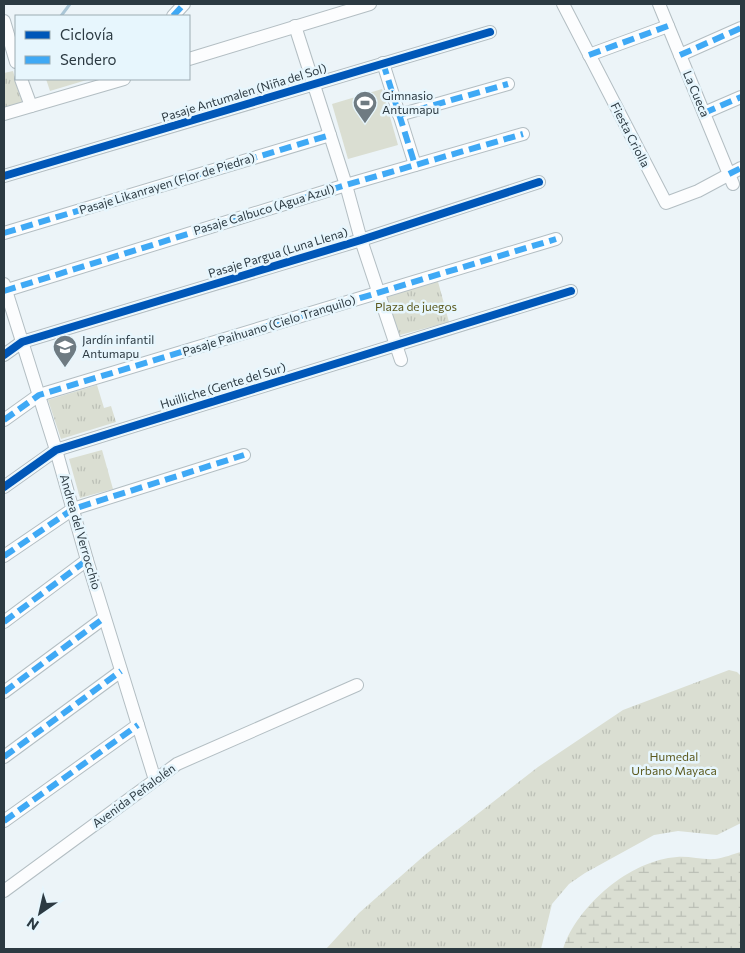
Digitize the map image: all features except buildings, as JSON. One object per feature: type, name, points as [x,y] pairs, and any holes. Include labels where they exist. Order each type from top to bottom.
[{"type":"street","points":[[174,15],[184,4]]},
{"type":"street","points":[[190,59],[370,4]]},
{"type":"street","name":"Fiesta Criolla","points":[[563,4],[666,203],[731,179]]},
{"type":"street","name":"La Cueca","points":[[659,4],[731,179]]},
{"type":"street","points":[[4,20],[15,58]]},
{"type":"street","points":[[295,26],[346,185],[361,240],[401,360]]},
{"type":"street","points":[[588,55],[668,26]]},
{"type":"street","points":[[680,55],[741,28]]},
{"type":"street","name":"Pasaje Antumalen (Niña del Sol)","points":[[4,176],[490,32]]},
{"type":"street","points":[[383,64],[415,166]]},
{"type":"street","points":[[21,80],[31,106]]},
{"type":"street","points":[[4,114],[121,80]]},
{"type":"street","points":[[399,115],[508,84]]},
{"type":"street","points":[[704,113],[741,97]]},
{"type":"street","name":"Pasaje Calbuco (Agua Azul)","points":[[4,288],[346,185],[524,134]]},
{"type":"street","name":"Pasaje Likanrayen (Flor de Piedra)","points":[[4,233],[330,135]]},
{"type":"street","points":[[731,179],[741,168]]},
{"type":"street","name":"Pasaje Pargua (Luna Llena)","points":[[4,355],[22,342],[361,240],[539,182]]},
{"type":"street","name":"Pasaje Paihuano (Cielo Tranquilo)","points":[[4,420],[38,395],[556,239]]},
{"type":"street","name":"Andrea del Verrocchio","points":[[4,288],[56,450],[104,618],[155,780]]},
{"type":"street","name":"Huilliche (Gente del Sur)","points":[[4,487],[56,450],[571,291]]},
{"type":"street","points":[[4,556],[73,509],[244,455]]},
{"type":"street","points":[[4,622],[87,560]]},
{"type":"street","points":[[4,692],[104,618]]},
{"type":"street","points":[[4,757],[121,670]]},
{"type":"street","name":"Avenida Peñalolén","points":[[4,891],[177,764],[357,685]]},
{"type":"street","points":[[4,821],[138,725]]},
{"type":"green space","points":[[13,71],[23,105],[4,113],[4,73]]},
{"type":"green space","points":[[46,80],[87,80],[50,91]]},
{"type":"green space","name":"Gimnasio Antumapu","points":[[382,89],[398,145],[348,159],[332,104]]},
{"type":"green space","name":"Plaza de juegos","points":[[437,278],[449,322],[400,335],[384,293]]},
{"type":"green space","points":[[97,385],[104,408],[111,406],[116,422],[61,439],[48,400]]},
{"type":"green space","points":[[102,450],[113,489],[80,498],[69,459]]},
{"type":"green space","name":"Humedal Urbano Mayaca","points":[[729,670],[737,672],[741,676],[741,823],[717,835],[678,831],[654,835],[585,873],[569,884],[552,904],[541,949],[326,949],[359,913],[426,854],[538,767],[623,710]]},
{"type":"green space","points":[[741,852],[741,949],[563,949],[580,917],[608,888],[624,876],[659,860],[677,857],[715,859]]},
{"type":"waterway","points":[[62,15],[70,4]]},
{"type":"marked path","points":[[174,15],[184,4]]},
{"type":"marked path","points":[[589,55],[668,26]]},
{"type":"marked path","points":[[680,55],[741,28]]},
{"type":"marked path","points":[[383,63],[415,165]]},
{"type":"marked path","points":[[399,115],[508,84]]},
{"type":"marked path","points":[[704,113],[741,97]]},
{"type":"marked path","points":[[4,291],[346,185],[523,134]]},
{"type":"marked path","points":[[4,233],[330,135]]},
{"type":"marked path","points":[[729,174],[741,168]]},
{"type":"marked path","points":[[4,420],[39,395],[556,239]]},
{"type":"marked path","points":[[4,556],[73,509],[244,455]]},
{"type":"marked path","points":[[4,622],[87,560]]},
{"type":"marked path","points":[[4,692],[104,618]]},
{"type":"marked path","points":[[4,757],[121,671]]},
{"type":"marked path","points":[[4,821],[138,725]]},
{"type":"cycle path","points":[[4,176],[490,32]]},
{"type":"cycle path","points":[[4,355],[22,342],[361,240],[539,182]]},
{"type":"cycle path","points":[[4,487],[56,450],[571,291]]},
{"type":"place","name":"Gimnasio Antumapu","points":[[365,124]]},
{"type":"place","name":"Jardín infantil Antumapu","points":[[65,368]]}]
